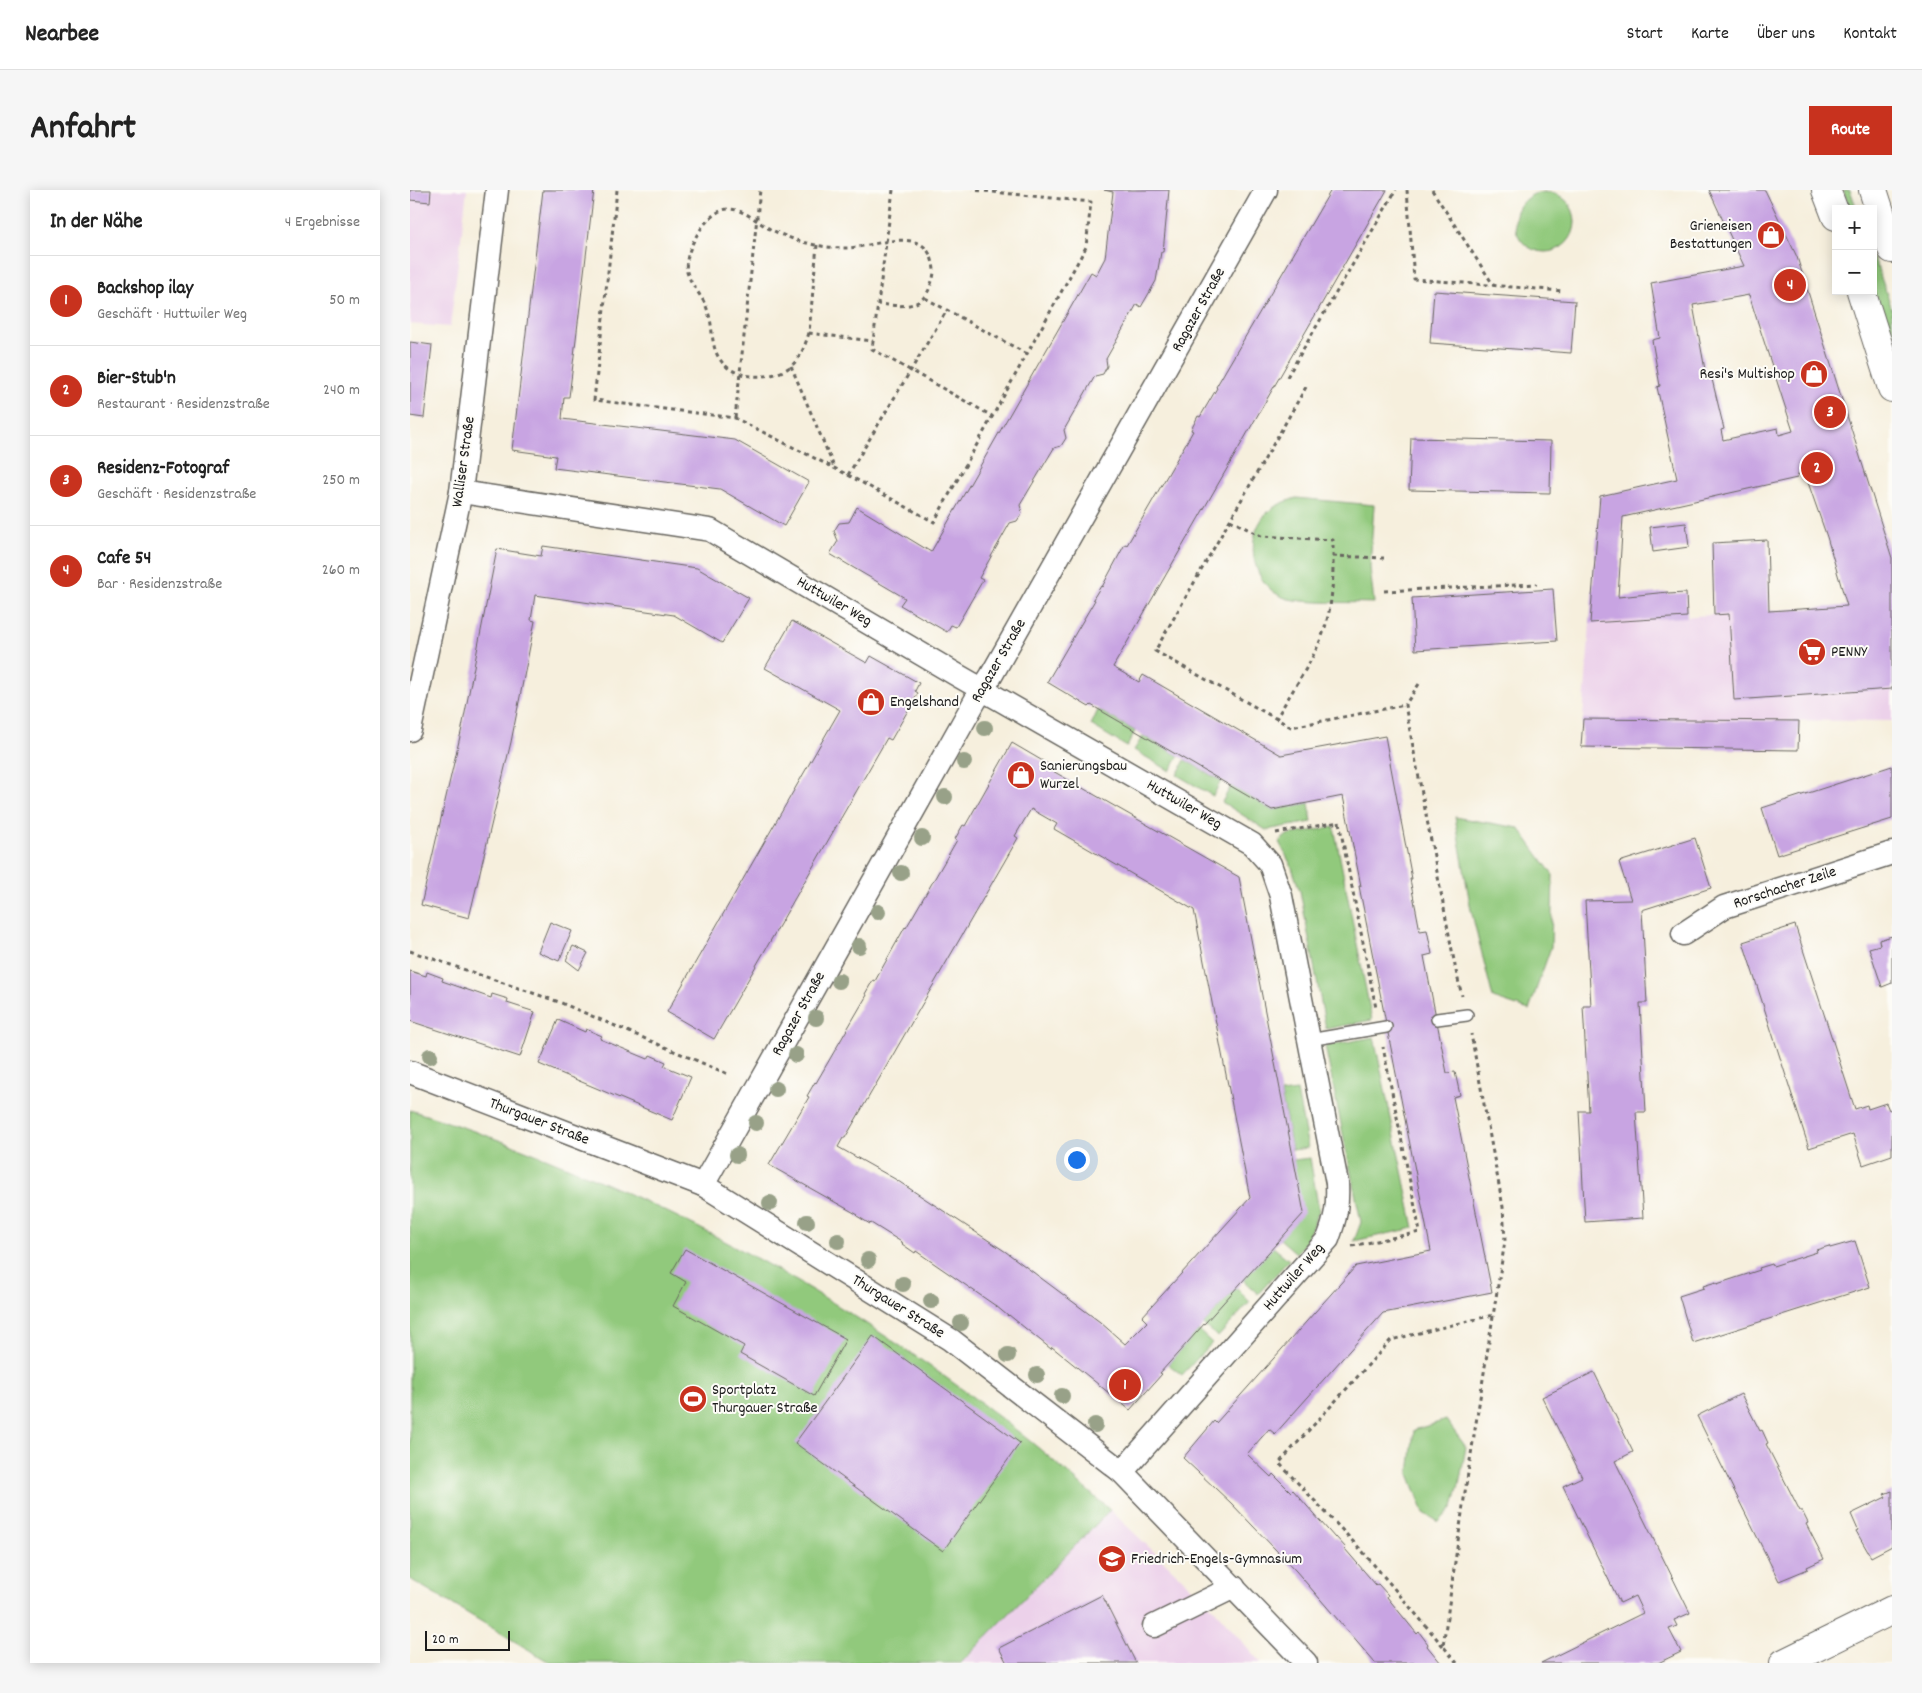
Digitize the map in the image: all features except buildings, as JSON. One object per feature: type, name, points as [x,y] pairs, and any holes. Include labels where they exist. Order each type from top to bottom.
[{"type":"main road","points":[[1826,190],[1832,206]]},
{"type":"main road","points":[[1873,190],[1892,249]]},
{"type":"main road","points":[[1863,295],[1892,388]]},
{"type":"main road","points":[[1784,1663],[1892,1610]]},
{"type":"street","name":"Walliser Straße","points":[[410,730],[461,492],[497,190]]},
{"type":"street","name":"Ragazer Straße","points":[[702,1186],[1266,190]]},
{"type":"street","name":"Huttwiler Weg","points":[[461,492],[710,530],[1252,844],[1270,864],[1277,880],[1337,1183],[1338,1204],[1335,1222],[1328,1239],[1122,1472]]},
{"type":"street","name":"Rorschacher Zeile","points":[[1684,934],[1724,907],[1892,853]]},
{"type":"street","name":"Thurgauer Straße","points":[[410,1072],[702,1186],[951,1340],[1122,1472],[1306,1663]]},
{"type":"street","points":[[1154,1626],[1234,1587]]},
{"type":"lane","points":[[1437,1019],[1467,1015]]},
{"type":"lane","points":[[1309,1040],[1386,1028]]},
{"type":"path","points":[[617,190],[594,400],[735,418],[835,468],[934,522],[1086,247],[1091,202],[973,190]]},
{"type":"path","points":[[735,418],[760,190]]},
{"type":"path","points":[[893,190],[872,349],[992,416]]},
{"type":"path","points":[[1287,377],[1396,190]]},
{"type":"path","points":[[1407,190],[1414,279],[1562,292]]},
{"type":"path","points":[[1432,190],[1494,286]]},
{"type":"path","points":[[817,245],[809,333],[802,352],[791,366],[775,374],[757,376],[740,374],[727,367],[717,354],[711,339],[709,312],[687,271],[686,261],[689,250],[708,219],[715,213],[728,208],[743,212],[757,222],[798,242],[846,248],[902,239],[914,242],[925,248],[933,260],[934,274],[924,298],[913,305],[878,304]]},
{"type":"path","points":[[924,298],[1027,354]]},
{"type":"path","points":[[848,475],[947,310]]},
{"type":"path","points":[[809,333],[873,341]]},
{"type":"path","points":[[791,366],[835,468]]},
{"type":"path","points":[[1306,387],[1155,651],[1291,727],[1405,705]]},
{"type":"path","points":[[1230,520],[1261,536],[1333,540],[1332,596],[1327,621],[1319,644],[1276,718]]},
{"type":"path","points":[[1333,556],[1384,558]]},
{"type":"path","points":[[1384,591],[1537,584]]},
{"type":"path","points":[[410,951],[559,1002],[728,1074]]},
{"type":"path","points":[[1457,1663],[1363,1552],[1279,1463],[1391,1340],[1493,1316]]},
{"type":"path","points":[[1443,1646],[1480,1392]]},
{"type":"shaded area","points":[[410,190],[467,190],[450,327],[410,324]]},
{"type":"shaded area","points":[[1892,603],[1892,721],[1583,719],[1590,623]]},
{"type":"shaded area","name":"Friedrich-Engels-Gymnasium","points":[[1110,1510],[1213,1608],[1261,1663],[961,1663]]},
{"type":"green space","points":[[1843,190],[1850,190],[1856,205],[1849,205]]},
{"type":"green space","points":[[1545,192],[1562,197],[1570,205],[1575,222],[1570,239],[1562,247],[1545,252],[1528,247],[1520,239],[1515,222],[1520,205],[1528,197]]},
{"type":"green space","points":[[1877,266],[1892,309],[1892,347],[1876,295]]},
{"type":"green space","points":[[1296,498],[1374,505],[1370,567],[1374,603],[1294,600],[1274,592],[1265,583],[1258,573],[1254,561],[1253,548],[1259,524],[1273,508]]},
{"type":"green space","points":[[1098,710],[1135,731],[1127,747],[1091,725]]},
{"type":"green space","points":[[1143,736],[1179,756],[1170,771],[1134,750]]},
{"type":"green space","points":[[1185,760],[1221,781],[1213,796],[1177,775]]},
{"type":"green space","points":[[1231,786],[1272,810],[1309,803],[1312,822],[1266,830],[1222,802]]},
{"type":"green space","points":[[1455,817],[1519,828],[1553,875],[1551,947],[1529,1010],[1493,998],[1471,910]]},
{"type":"green space","points":[[1334,827],[1372,1020],[1326,1029],[1300,891],[1291,865],[1279,842],[1287,835]]},
{"type":"green space","points":[[1374,1037],[1414,1228],[1354,1241],[1361,1222],[1325,1046]]},
{"type":"green space","points":[[1297,1091],[1308,1148],[1292,1150],[1281,1093]]},
{"type":"green space","name":"Sportplatz Thurgauer Straße","points":[[410,1110],[568,1167],[646,1202],[722,1240],[797,1281],[870,1326],[940,1373],[1020,1433],[1110,1510],[961,1663],[551,1663],[410,1579]]},
{"type":"green space","points":[[1310,1158],[1319,1211],[1304,1245],[1296,1253],[1280,1239],[1293,1160]]},
{"type":"green space","points":[[1273,1247],[1289,1260],[1258,1294],[1243,1280]]},
{"type":"green space","points":[[1236,1288],[1250,1302],[1218,1337],[1203,1325]]},
{"type":"green space","points":[[1198,1330],[1212,1343],[1182,1375],[1168,1364]]},
{"type":"green space","points":[[1446,1420],[1466,1447],[1453,1507],[1439,1522],[1424,1513],[1409,1474],[1414,1430]]},
{"type":"place","name":"Grieneisen Bestattungen","points":[[1771,235]]},
{"type":"place","name":"Cafe 54","points":[[1790,285]]},
{"type":"place","name":"Resi's Multishop","points":[[1814,374]]},
{"type":"place","name":"Residenz-Fotograf","points":[[1830,412]]},
{"type":"place","name":"Bier-Stub'n","points":[[1817,468]]},
{"type":"place","name":"PENNY","points":[[1812,652]]},
{"type":"place","name":"Engelshand","points":[[871,702]]},
{"type":"place","name":"Sanierungsbau Wurzel","points":[[1021,775]]},
{"type":"place","name":"Backshop ilay","points":[[1125,1385]]},
{"type":"place","name":"Sportplatz Thurgauer Straße","points":[[693,1399]]},
{"type":"place","name":"Friedrich-Engels-Gymnasium","points":[[1112,1559]]}]
